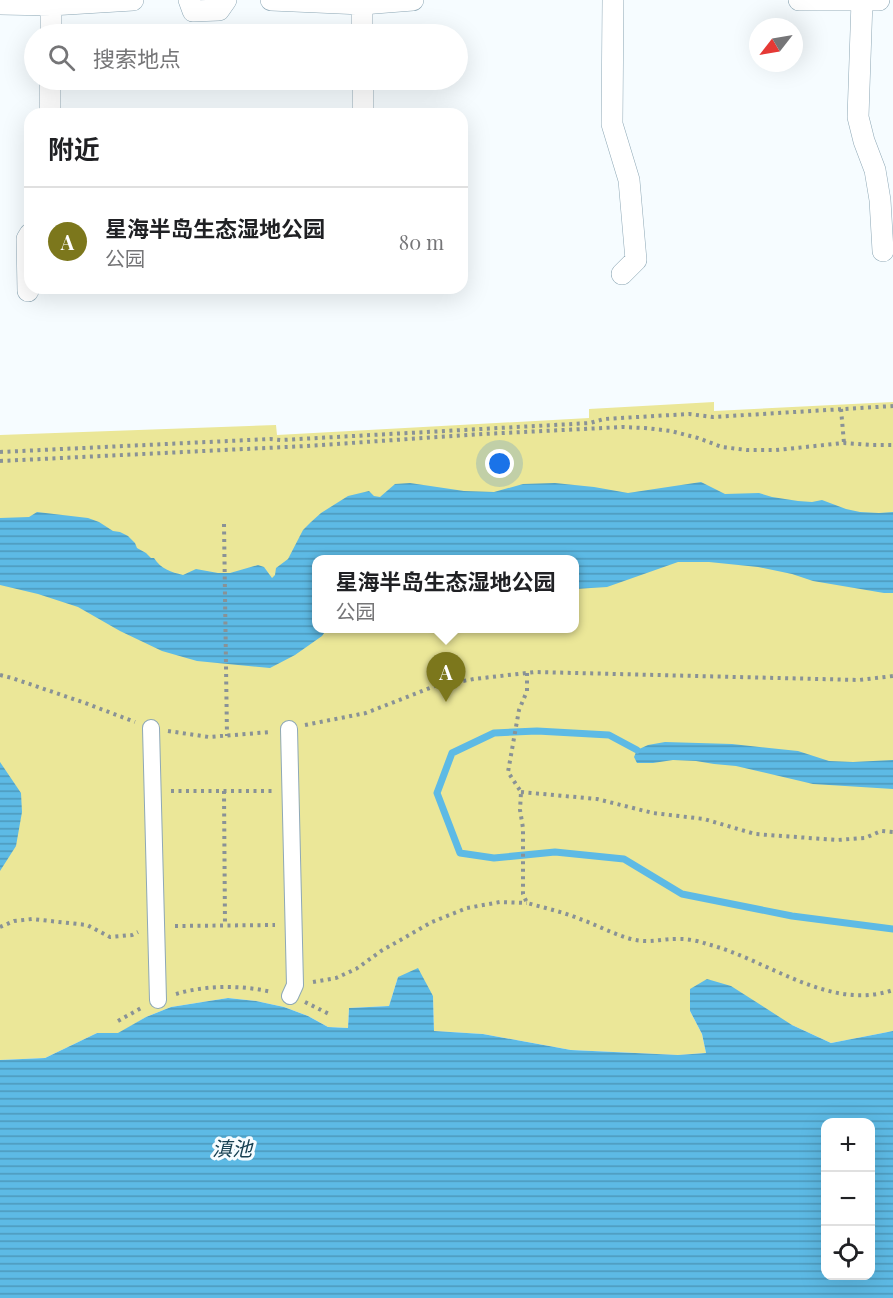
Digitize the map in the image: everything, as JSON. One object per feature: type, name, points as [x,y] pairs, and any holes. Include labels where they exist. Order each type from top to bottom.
[{"type":"street","points":[[0,4],[51,5],[133,0]]},
{"type":"street","points":[[189,0],[193,10],[219,10],[226,0]]},
{"type":"street","points":[[271,0],[362,4],[413,0]]},
{"type":"street","points":[[613,0],[612,124],[629,180],[636,260],[621,274]]},
{"type":"street","points":[[799,0],[870,0],[858,117],[875,170],[880,200],[882,251]]},
{"type":"street","points":[[362,4],[362,24]]},
{"type":"street","points":[[51,5],[51,24]]},
{"type":"street","points":[[50,90],[50,108]]},
{"type":"street","points":[[363,90],[363,108]]},
{"type":"street","points":[[151,728],[158,1000]]},
{"type":"street","points":[[289,729],[293,990]]},
{"type":"path","points":[[0,452],[281,440],[590,423],[604,419],[689,414],[713,417],[893,406]]},
{"type":"path","points":[[841,409],[844,443]]},
{"type":"path","points":[[0,461],[622,427],[671,431],[722,447],[747,450],[776,450],[844,443],[871,446],[893,445]]},
{"type":"path","points":[[270,439],[270,447]]},
{"type":"path","points":[[224,524],[227,736]]},
{"type":"path","points":[[0,675],[151,728],[209,737],[289,729],[366,713],[435,686],[535,672],[859,680],[893,676]]},
{"type":"path","points":[[527,673],[527,691],[519,710],[508,766],[508,772],[520,792],[520,810],[524,828],[523,894],[527,903]]},
{"type":"path","points":[[153,791],[291,790]]},
{"type":"path","points":[[224,791],[225,926]]},
{"type":"path","points":[[520,792],[597,799],[653,813],[704,819],[755,834],[837,840],[865,838],[880,831],[893,832]]},
{"type":"path","points":[[118,1021],[158,1000],[205,988],[293,990],[336,978],[356,969],[381,951],[432,922],[467,908],[500,902],[527,903],[580,919],[630,938],[650,942],[680,939],[706,943],[734,952],[821,990],[868,996],[893,990]]},
{"type":"path","points":[[0,927],[14,921],[32,920],[87,925],[110,937],[132,935],[156,926],[293,925]]},
{"type":"path","points":[[293,990],[331,1015]]},
{"type":"shaded area","points":[[714,402],[714,411],[893,402],[893,1031],[831,1043],[792,1025],[690,1011],[702,1034],[706,1053],[678,1055],[571,1050],[483,1034],[434,1031],[433,996],[398,977],[389,1006],[349,1008],[348,1028],[328,1027],[284,1007],[228,998],[171,1007],[146,1017],[118,1034],[97,1033],[45,1058],[0,1060],[0,435],[276,425],[277,435],[589,418],[589,409]]},
{"type":"water","points":[[701,482],[725,494],[759,493],[798,501],[822,500],[860,512],[893,512],[893,593],[813,581],[758,567],[709,562],[678,562],[607,587],[579,589],[579,555],[312,555],[312,633],[324,633],[295,655],[270,668],[197,661],[162,651],[78,607],[0,585],[0,518],[29,517],[37,512],[88,518],[99,522],[113,531],[128,536],[137,548],[154,558],[163,567],[179,574],[183,575],[196,569],[230,573],[258,565],[264,567],[272,578],[276,568],[288,559],[303,530],[321,513],[348,496],[369,491],[374,496],[380,497],[395,484],[410,483],[464,491],[494,492],[523,484],[555,483],[628,493]]},
{"type":"water","points":[[665,742],[732,744],[798,751],[829,761],[893,760],[893,789],[813,784],[736,766],[696,761],[637,763],[634,757],[637,750]]},
{"type":"water","points":[[0,762],[21,793],[22,812],[16,846],[0,871]]},
{"type":"water","name":"滇池","points":[[418,968],[433,996],[434,1031],[483,1034],[571,1050],[678,1055],[706,1053],[702,1034],[690,1011],[690,989],[707,979],[731,986],[792,1025],[831,1043],[893,1031],[893,1298],[0,1298],[0,1060],[45,1058],[97,1033],[118,1033],[146,1017],[171,1007],[228,998],[284,1007],[328,1027],[348,1028],[349,1008],[389,1006],[398,977]]},
{"type":"waterway","points":[[637,750],[609,735],[537,731],[494,733],[452,753],[437,793],[460,853],[494,858],[555,852],[624,859],[682,894],[792,916],[893,929]]},
{"type":"place","name":"星海半岛生态湿地公园","points":[[446,702]]}]
